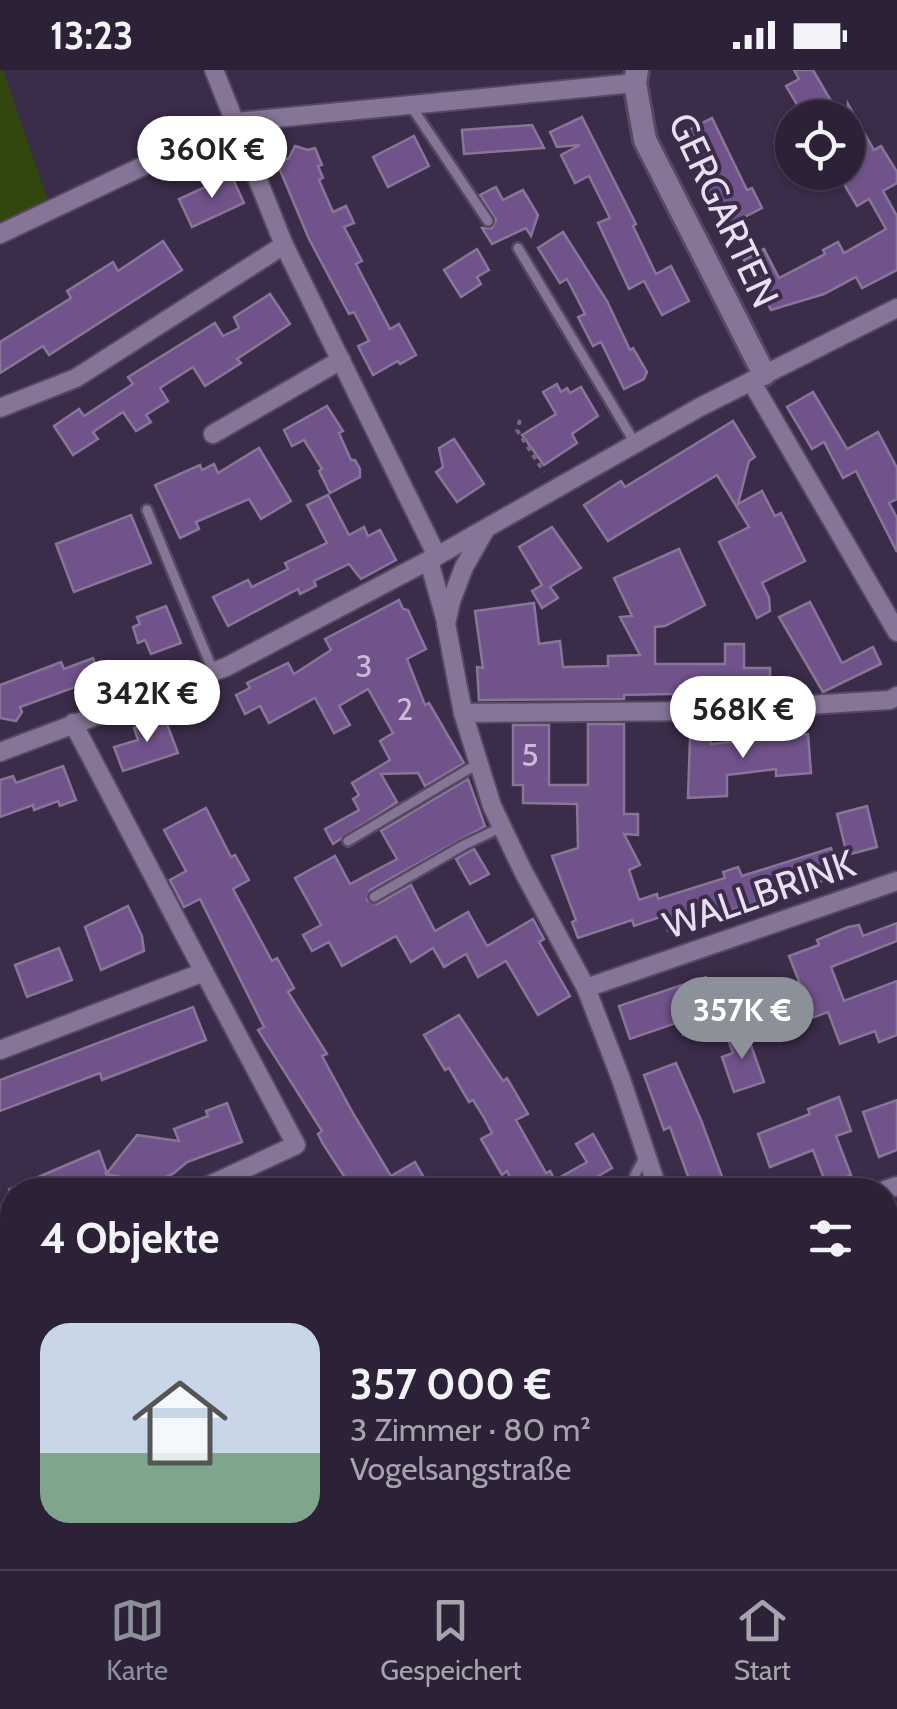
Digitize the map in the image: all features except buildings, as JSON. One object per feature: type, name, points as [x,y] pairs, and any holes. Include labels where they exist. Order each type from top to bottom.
[{"type":"street","points":[[214,70],[284,245],[433,558],[463,714],[478,763],[502,827],[586,988],[655,1178]]},
{"type":"street","points":[[0,234],[236,122],[636,76]]},
{"type":"street","name":"GERGARTEN","points":[[636,76],[645,140],[758,377]]},
{"type":"street","points":[[0,408],[76,378],[284,245]]},
{"type":"street","points":[[0,752],[213,672],[485,530],[758,377],[897,308]]},
{"type":"street","points":[[212,434],[340,360]]},
{"type":"street","points":[[758,377],[892,612],[897,632]]},
{"type":"street","points":[[446,624],[464,567],[485,530]]},
{"type":"street","points":[[463,714],[708,711],[897,696]]},
{"type":"street","points":[[73,723],[296,1145],[225,1178]]},
{"type":"street","name":"WALLBRINK","points":[[586,988],[897,881]]},
{"type":"street","points":[[0,1050],[204,972]]},
{"type":"lane","points":[[410,103],[488,222]]},
{"type":"lane","points":[[518,248],[636,443]]},
{"type":"lane","points":[[147,510],[213,672]]},
{"type":"lane","points":[[348,841],[478,763]]},
{"type":"lane","points":[[374,897],[502,827]]},
{"type":"lane","points":[[635,1178],[647,1152]]},
{"type":"path","points":[[520,420],[517,430],[546,476]]},
{"type":"green space","points":[[0,70],[49,204],[0,227]]}]
